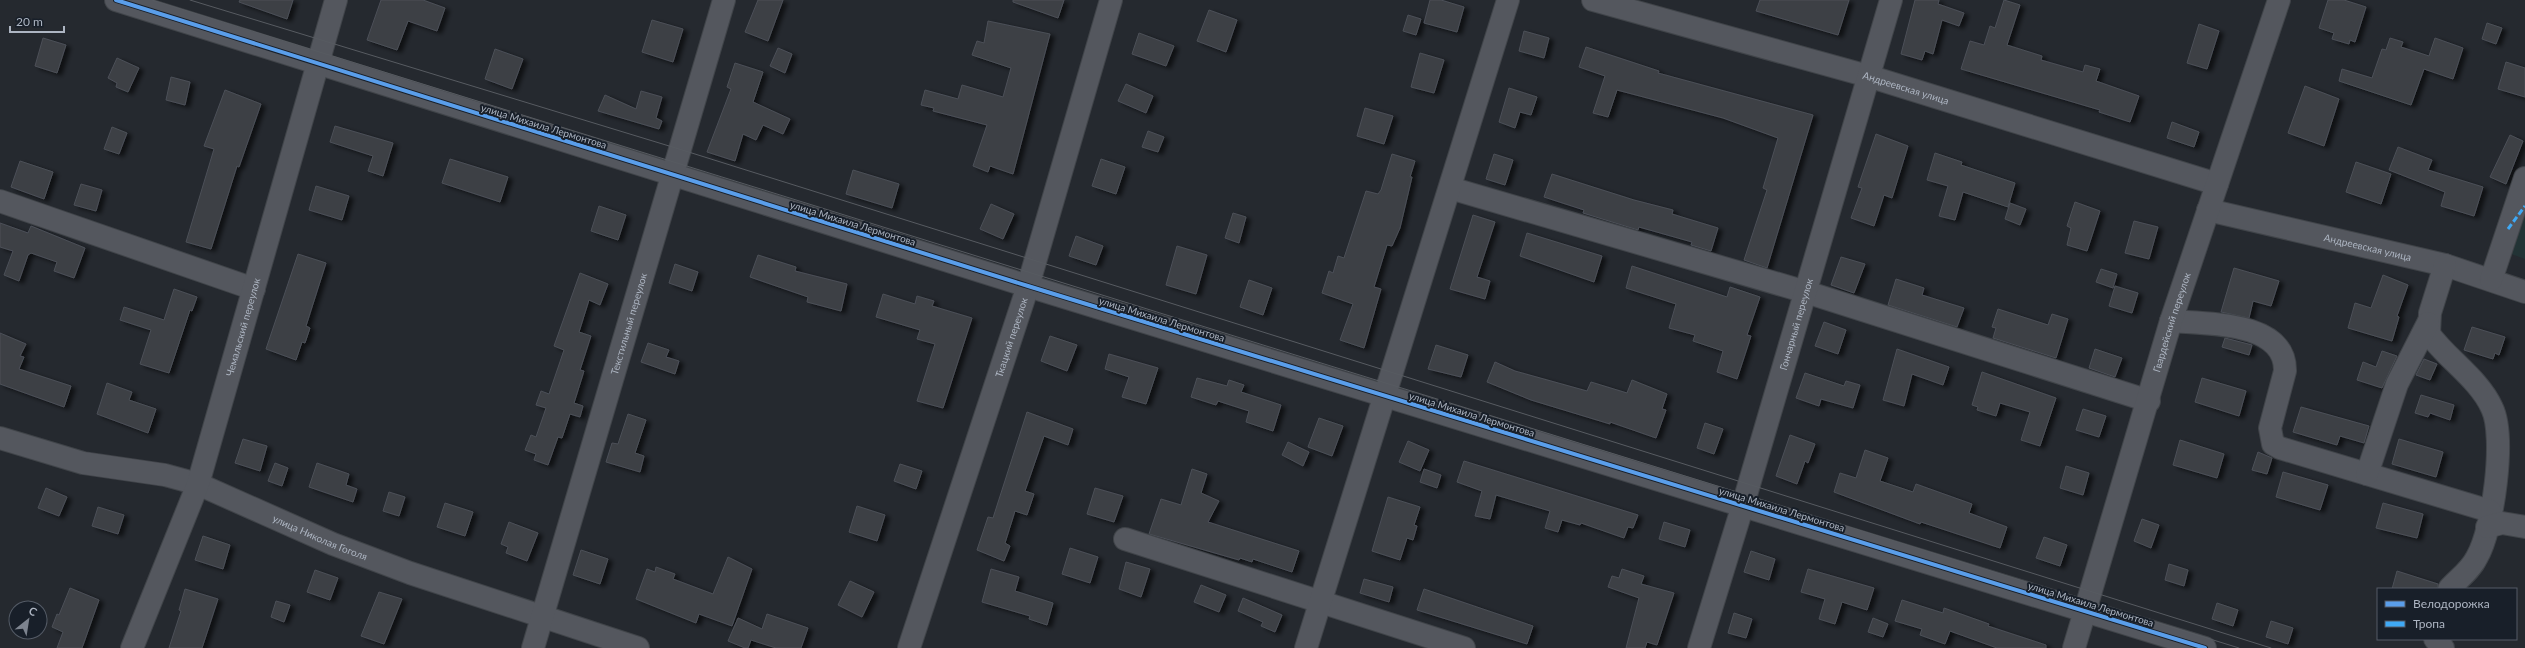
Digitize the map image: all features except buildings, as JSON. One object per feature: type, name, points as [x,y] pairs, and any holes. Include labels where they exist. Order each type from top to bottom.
[{"type":"street","name":"улица Михаила Лермонтова","points":[[116,0],[1028,286],[2205,648]]},
{"type":"street","name":"Чемальский переулок","points":[[132,648],[198,484],[254,289],[316,63],[336,0]]},
{"type":"street","name":"Текстильный переулок","points":[[533,648],[671,174],[724,0]]},
{"type":"street","name":"Ткацкий переулок","points":[[909,648],[1028,286],[1111,0]]},
{"type":"street","points":[[1306,648],[1322,602],[1383,395],[1450,188],[1508,0]]},
{"type":"street","name":"Андреевская улица","points":[[1593,0],[1868,76],[2217,184]]},
{"type":"street","name":"Гончарный переулок","points":[[1699,648],[1743,505],[1891,0]]},
{"type":"street","name":"Гвардейский переулок","points":[[2074,648],[2084,610],[2149,401],[2171,321],[2279,0]]},
{"type":"street","points":[[2491,280],[2525,178]]},
{"type":"street","points":[[1450,188],[1806,292],[2149,401]]},
{"type":"street","points":[[0,201],[254,289]]},
{"type":"street","name":"Андреевская улица","points":[[2208,210],[2445,266],[2525,292]]},
{"type":"street","points":[[2366,474],[2397,384],[2428,323],[2445,266]]},
{"type":"street","points":[[2171,321],[2247,330],[2262,333],[2269,338],[2285,361],[2285,371],[2269,433],[2273,444],[2366,474],[2488,519],[2525,527]]},
{"type":"street","points":[[2428,323],[2429,334],[2483,392],[2493,408],[2497,422],[2499,463],[2488,519],[2477,559],[2449,588]]},
{"type":"street","name":"улица Николая Гоголя","points":[[0,438],[83,463],[165,475],[198,484],[333,544],[542,618],[638,648]]},
{"type":"street","points":[[1125,539],[1464,648]]},
{"type":"street","points":[[2436,640],[2442,648]]},
{"type":"shaded area","points":[[2525,207],[2525,259],[2511,254]]},
{"type":"tram line","points":[[152,0],[2239,648]]},
{"type":"tram line","points":[[190,0],[679,149],[2271,648]]},
{"type":"marked path","points":[[2508,229],[2525,206]]},
{"type":"cycle path","points":[[116,0],[1028,286],[2205,648]]}]
